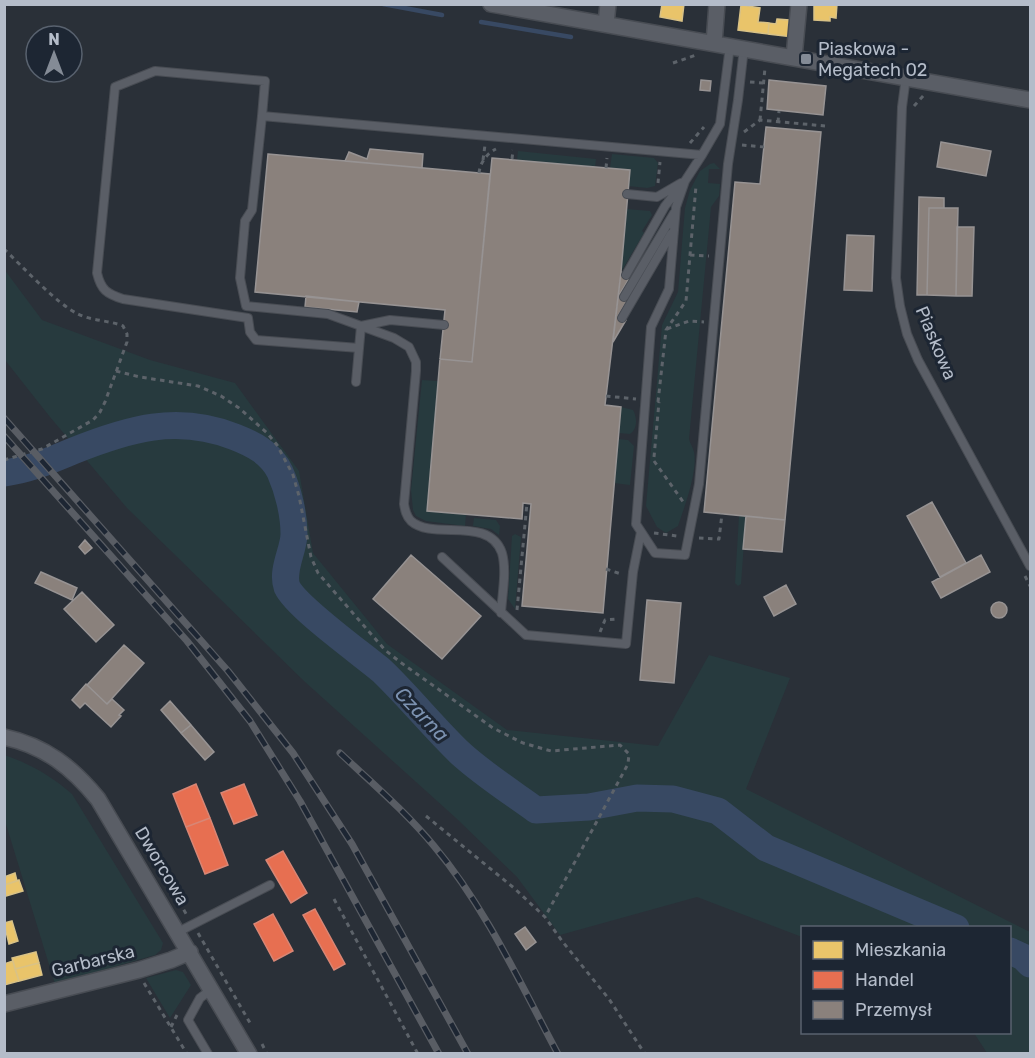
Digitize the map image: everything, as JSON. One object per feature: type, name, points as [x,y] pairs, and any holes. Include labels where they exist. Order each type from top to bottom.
[{"type":"street","points":[[491,4],[532,8],[606,24],[1030,100]]},
{"type":"street","points":[[606,24],[608,4]]},
{"type":"street","points":[[714,43],[717,4]]},
{"type":"street","points":[[794,57],[799,4]]},
{"type":"street","name":"Dworcowa","points":[[4,737],[51,754],[85,783],[98,799],[249,1053]]},
{"type":"street","name":"Garbarska","points":[[4,1004],[143,976],[190,952]]},
{"type":"lane","points":[[626,275],[665,206],[685,181],[720,124],[737,47]]},
{"type":"lane","points":[[685,181],[676,210],[669,290],[651,327],[636,524],[654,553],[686,555],[699,484],[728,164],[738,100],[737,47]]},
{"type":"lane","points":[[248,318],[123,299],[109,294],[100,286],[97,273],[115,87],[154,71],[265,81],[252,210],[245,221],[240,278],[246,306],[248,318],[250,332],[256,340],[359,348]]},
{"type":"lane","name":"Piaskowa","points":[[906,77],[902,107],[897,278],[900,306],[907,334],[918,360],[1030,566]]},
{"type":"lane","points":[[262,116],[702,155]]},
{"type":"lane","points":[[627,195],[657,197],[685,181]]},
{"type":"lane","points":[[624,297],[676,210]]},
{"type":"lane","points":[[622,318],[674,231]]},
{"type":"lane","points":[[246,306],[328,314],[402,342],[409,347],[416,362],[404,504],[407,514],[418,525],[478,532],[490,536],[498,544],[504,567],[501,613]]},
{"type":"lane","points":[[361,326],[390,320],[444,324]]},
{"type":"lane","points":[[356,382],[361,326]]},
{"type":"lane","points":[[442,557],[525,635],[626,644],[633,572],[641,532]]},
{"type":"lane","points":[[178,932],[270,885]]},
{"type":"lane","points":[[207,1053],[188,1020],[200,998],[212,989]]},
{"type":"path","points":[[673,63],[699,54]]},
{"type":"path","points":[[911,114],[919,98],[927,93]]},
{"type":"path","points":[[778,122],[779,111]]},
{"type":"path","points":[[690,143],[708,119]]},
{"type":"path","points":[[743,133],[760,120],[825,126]]},
{"type":"path","points":[[479,173],[488,154],[503,147]]},
{"type":"path","points":[[512,159],[513,148]]},
{"type":"path","points":[[651,162],[660,156],[657,197]]},
{"type":"path","points":[[606,168],[607,158]]},
{"type":"path","points":[[4,249],[77,314],[123,326],[127,334],[127,342],[105,402],[93,420],[42,449],[4,460]]},
{"type":"path","points":[[666,330],[689,321],[712,324]]},
{"type":"path","points":[[116,371],[198,386],[222,396],[267,433],[278,445],[293,475],[311,557],[318,573],[385,650],[400,662],[494,729],[523,743],[551,751],[620,745],[629,754],[628,764],[545,917]]},
{"type":"path","points":[[653,471],[659,402]]},
{"type":"path","points":[[654,461],[694,513]]},
{"type":"path","points":[[519,618],[516,610],[527,503]]},
{"type":"path","points":[[606,569],[621,573],[620,585]]},
{"type":"path","points":[[599,633],[605,620],[617,620],[618,608]]},
{"type":"path","points":[[426,816],[514,888],[545,917],[609,999],[645,1053]]},
{"type":"path","points":[[334,899],[418,1053]]},
{"type":"path","points":[[143,976],[187,1053]]},
{"type":"green space","points":[[518,151],[596,159],[595,167],[517,160]]},
{"type":"green space","points":[[612,154],[654,158],[658,163],[655,186],[647,188],[628,186],[629,170],[610,168]]},
{"type":"green space","points":[[714,163],[720,169],[709,169],[708,183],[720,184],[719,196],[711,207],[689,439],[694,452],[694,469],[678,526],[666,533],[657,527],[646,506],[662,325],[678,292],[685,208],[690,190],[700,171]]},
{"type":"green space","points":[[626,209],[650,211],[652,215],[621,272]]},
{"type":"green space","points":[[4,269],[42,320],[150,360],[235,383],[299,471],[313,553],[387,644],[507,730],[658,746],[709,655],[790,678],[746,789],[1030,932],[1030,1053],[987,1053],[975,1034],[1011,1034],[1011,926],[801,926],[801,937],[697,897],[560,935],[517,877],[456,818],[304,681],[127,508],[5,360]]},
{"type":"green space","points":[[422,380],[438,381],[427,510],[466,514],[465,526],[426,521],[416,516],[413,510],[411,490]]},
{"type":"green space","points":[[621,407],[633,410],[636,419],[636,426],[630,434],[619,433]]},
{"type":"green space","points":[[618,439],[628,440],[634,446],[630,485],[614,483]]},
{"type":"green space","points":[[739,516],[746,516],[741,584],[738,586],[735,583]]},
{"type":"green space","points":[[474,518],[496,520],[500,526],[499,535],[491,529],[473,526]]},
{"type":"green space","points":[[515,534],[521,537],[515,609],[508,599],[512,536]]},
{"type":"green space","points":[[4,755],[40,771],[72,794],[163,943],[161,950],[155,955],[55,984],[5,821]]},
{"type":"green space","points":[[176,970],[183,972],[191,985],[170,1018],[146,978]]},
{"type":"building: Mieszkania","points":[[662,4],[684,4],[682,21],[660,17]]},
{"type":"building: Mieszkania","points":[[814,4],[837,4],[836,18],[830,17],[830,21],[814,20]]},
{"type":"building: Mieszkania","points":[[741,5],[760,8],[758,22],[769,23],[768,34],[738,30]]},
{"type":"building: Mieszkania","points":[[777,19],[789,20],[788,26],[794,27],[793,37],[768,34],[769,23],[776,24]]},
{"type":"building: Mieszkania","points":[[15,873],[17,881],[5,885],[4,877]]},
{"type":"building: Mieszkania","points":[[19,880],[23,891],[6,896],[4,885]]},
{"type":"building: Mieszkania","points":[[12,921],[18,941],[9,944],[4,923]]},
{"type":"building: Mieszkania","points":[[36,952],[39,963],[15,969],[12,958]]},
{"type":"building: Mieszkania","points":[[13,961],[19,981],[4,985],[4,964]]},
{"type":"building: Mieszkania","points":[[39,963],[42,975],[19,981],[15,969]]},
{"type":"building: Handel","points":[[196,784],[210,818],[186,827],[173,794]]},
{"type":"building: Handel","points":[[244,784],[257,815],[234,824],[221,793]]},
{"type":"building: Handel","points":[[210,818],[228,865],[205,874],[186,827]]},
{"type":"building: Handel","points":[[283,851],[307,893],[291,903],[266,860]]},
{"type":"building: Handel","points":[[315,909],[345,964],[334,970],[303,915]]},
{"type":"building: Handel","points":[[273,914],[293,951],[274,961],[254,924]]},
{"type":"building: Przemysł","points":[[701,80],[711,81],[710,91],[700,90]]},
{"type":"building: Przemysł","points":[[769,80],[826,86],[823,115],[767,109]]},
{"type":"building: Przemysł","points":[[766,127],[821,132],[785,520],[704,512],[735,182],[760,184]]},
{"type":"building: Przemysł","points":[[941,142],[991,151],[986,176],[937,167]]},
{"type":"building: Przemysł","points":[[370,149],[423,154],[422,168],[345,161],[349,152],[367,159]]},
{"type":"building: Przemysł","points":[[268,154],[490,174],[472,362],[440,359],[445,310],[255,292]]},
{"type":"building: Przemysł","points":[[492,158],[630,170],[621,272],[605,405],[621,407],[603,613],[522,606],[531,504],[523,503],[522,519],[427,511],[440,359],[472,362]]},
{"type":"building: Przemysł","points":[[919,197],[944,198],[944,208],[929,208],[927,295],[917,295]]},
{"type":"building: Przemysł","points":[[929,208],[958,208],[956,296],[927,295]]},
{"type":"building: Przemysł","points":[[957,227],[974,227],[972,296],[956,296]]},
{"type":"building: Przemysł","points":[[847,235],[874,236],[872,291],[844,290]]},
{"type":"building: Przemysł","points":[[621,272],[630,277],[620,294],[628,299],[618,316],[626,320],[613,342]]},
{"type":"building: Przemysł","points":[[306,296],[359,302],[357,312],[305,307]]},
{"type":"building: Przemysł","points":[[932,502],[966,563],[940,577],[907,516]]},
{"type":"building: Przemysł","points":[[746,516],[785,520],[782,552],[743,549]]},
{"type":"building: Przemysł","points":[[85,540],[92,548],[85,554],[79,547]]},
{"type":"building: Przemysł","points":[[411,555],[481,616],[442,659],[373,599]]},
{"type":"building: Przemysł","points":[[981,555],[990,572],[941,598],[932,582]]},
{"type":"building: Przemysł","points":[[41,572],[77,588],[72,600],[35,583]]},
{"type":"building: Przemysł","points":[[786,585],[796,604],[774,616],[764,597]]},
{"type":"building: Przemysł","points":[[82,592],[114,625],[96,642],[64,609]]},
{"type":"building: Przemysł","points":[[647,600],[681,603],[674,683],[640,680]]},
{"type":"building: Przemysł","points":[[999,602],[1005,604],[1007,610],[1005,616],[999,618],[993,616],[991,610],[993,604]]},
{"type":"building: Przemysł","points":[[124,645],[144,663],[107,704],[87,685]]},
{"type":"building: Przemysł","points":[[86,684],[107,704],[112,699],[124,710],[111,727],[85,703],[80,708],[72,700]]},
{"type":"building: Przemysł","points":[[170,701],[191,725],[181,733],[161,710]]},
{"type":"building: Przemysł","points":[[191,725],[214,752],[205,760],[181,733]]},
{"type":"building: Przemysł","points":[[525,927],[536,942],[526,950],[515,934]]},
{"type":"waterway","points":[[383,4],[442,15]]},
{"type":"waterway","points":[[481,22],[571,37]]},
{"type":"waterway","name":"Czarna","points":[[4,473],[40,464],[113,436],[153,427],[193,426],[214,430],[248,443],[267,454],[276,465],[288,494],[294,534],[286,580],[287,587],[293,596],[316,618],[382,671],[460,753],[536,810],[589,807],[637,798],[673,799],[718,811],[766,848],[951,926]]},
{"type":"waterway","name":"Czarna","points":[[1011,951],[1023,957],[1030,964]]},
{"type":"railway","points":[[4,418],[228,671],[293,753],[352,844],[468,1054]]},
{"type":"railway","points":[[4,436],[187,641],[250,721],[300,801],[439,1054]]},
{"type":"railway","points":[[340,753],[412,821],[453,870],[486,920],[558,1054]]},
{"type":"place","name":"Piaskowa - Megatech 02","points":[[806,59]]}]
